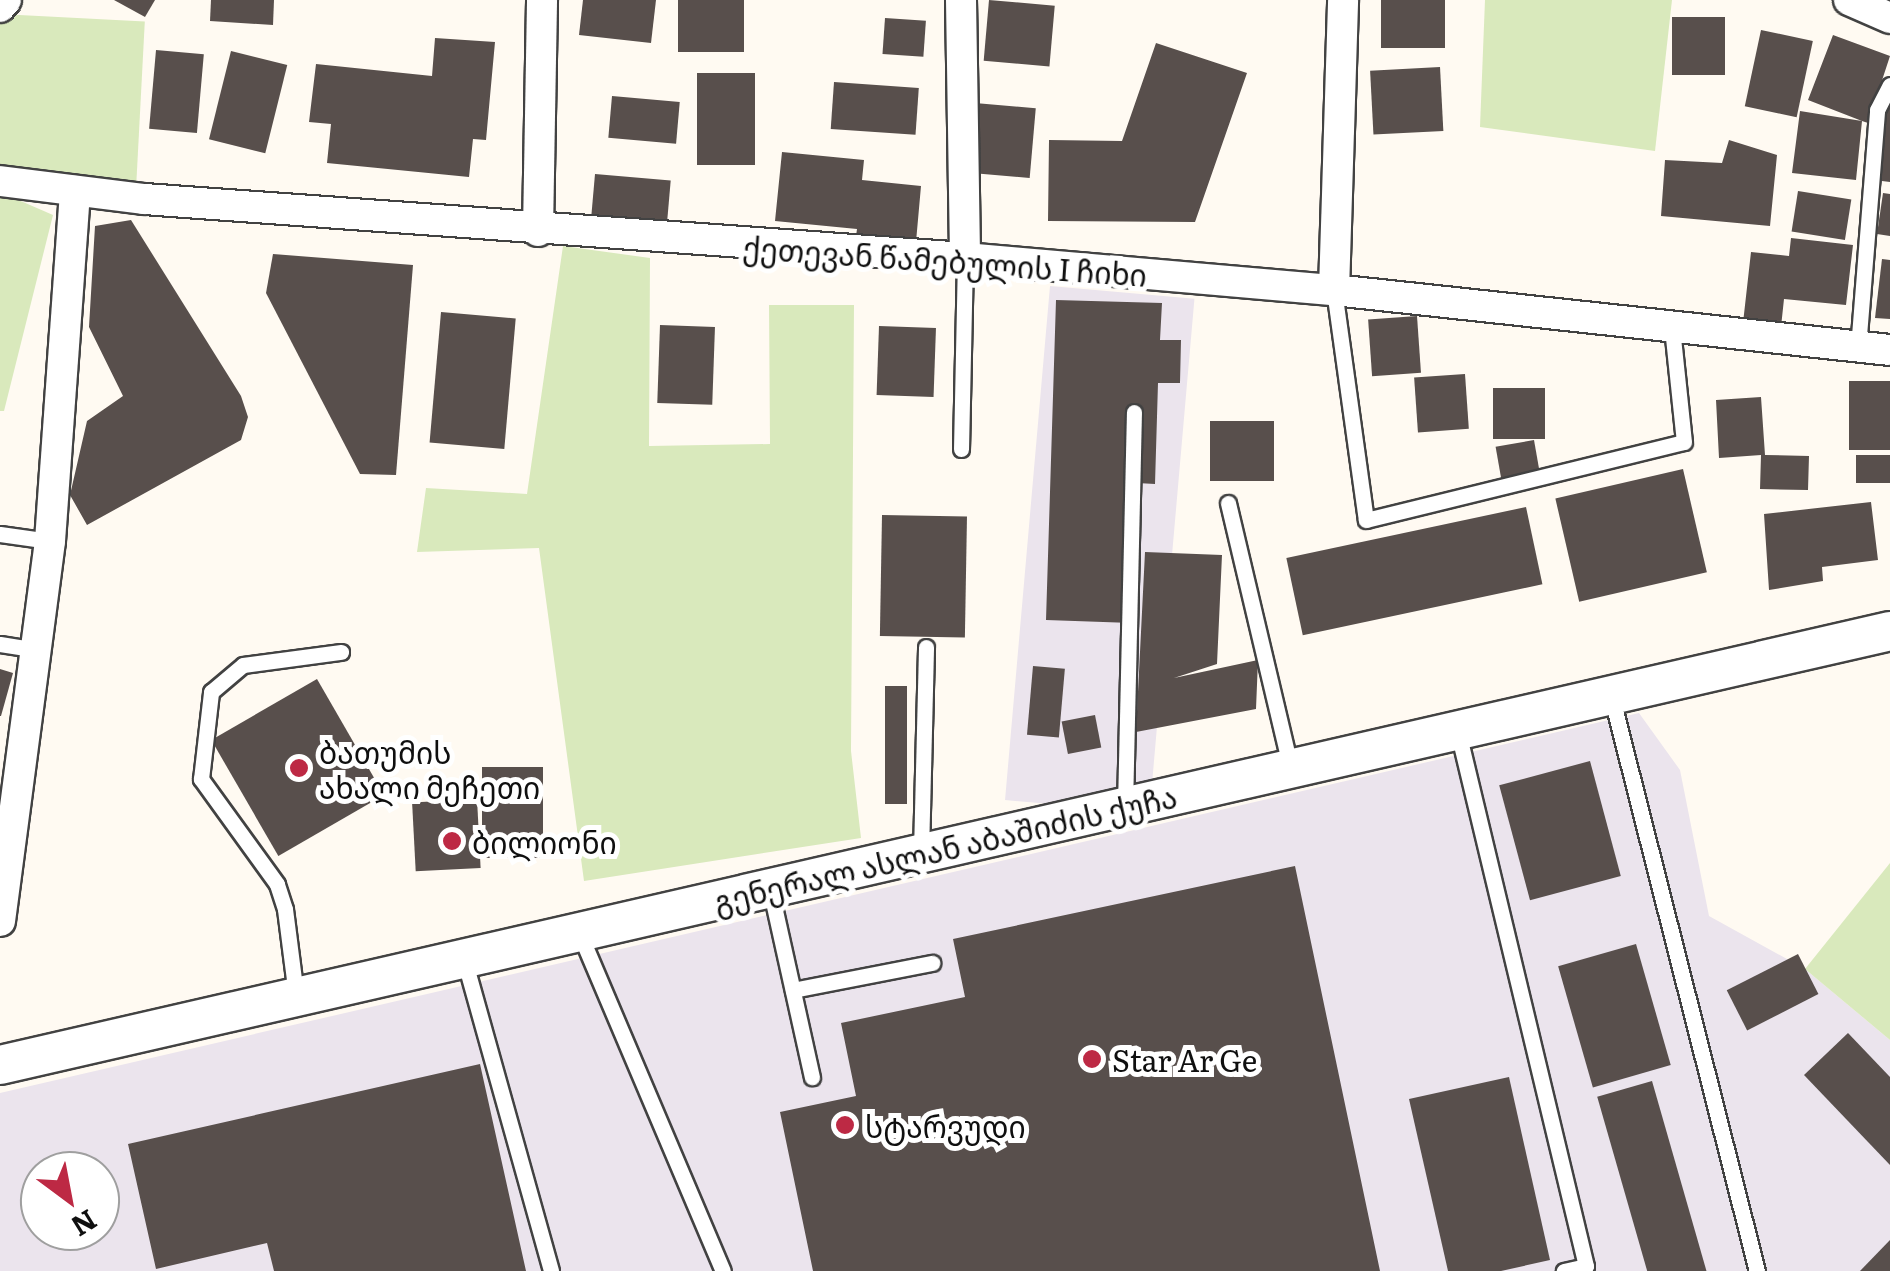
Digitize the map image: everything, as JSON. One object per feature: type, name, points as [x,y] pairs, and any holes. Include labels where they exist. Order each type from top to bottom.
[{"type":"street","points":[[0,7],[6,0]]},
{"type":"street","points":[[538,231],[542,0]]},
{"type":"street","points":[[961,0],[965,258]]},
{"type":"street","points":[[1334,290],[1343,0]]},
{"type":"street","points":[[1849,0],[1890,18]]},
{"type":"street","name":"ქეთევან წამებულის I ჩიხი","points":[[0,181],[75,191],[538,231],[965,258],[1334,290],[1890,350]]},
{"type":"street","points":[[0,921],[39,650],[75,191]]},
{"type":"street","name":"გენერალ ასლან აბაშიძის ქუჩა","points":[[0,1065],[1890,631]]},
{"type":"lane","points":[[1858,348],[1877,110],[1890,85]]},
{"type":"lane","points":[[960,449],[965,258]]},
{"type":"lane","points":[[1334,290],[1366,520],[1684,442],[1672,328]]},
{"type":"lane","points":[[1125,807],[1134,412]]},
{"type":"lane","points":[[1228,502],[1291,768]]},
{"type":"lane","points":[[0,534],[50,541]]},
{"type":"lane","points":[[0,644],[39,650]]},
{"type":"lane","points":[[921,853],[926,647]]},
{"type":"lane","points":[[296,997],[285,909],[277,884],[201,779],[211,692],[243,665],[340,652]]},
{"type":"lane","points":[[1611,695],[1757,1271]]},
{"type":"lane","points":[[1457,730],[1586,1266],[1564,1271]]},
{"type":"lane","points":[[770,888],[812,1076]]},
{"type":"lane","points":[[579,932],[723,1271]]},
{"type":"lane","points":[[464,958],[551,1271]]},
{"type":"lane","points":[[794,990],[932,963]]},
{"type":"shaded area","points":[[1050,286],[1194,299],[1149,813],[1005,800]]},
{"type":"shaded area","points":[[1639,713],[1680,770],[1709,916],[1805,969],[1890,1040],[1890,1271],[0,1271],[0,1093]]},
{"type":"green space","points":[[1485,0],[1672,0],[1655,151],[1480,127]]},
{"type":"green space","points":[[0,14],[145,22],[136,188],[0,181]]},
{"type":"green space","points":[[0,192],[53,215],[4,411],[0,411]]},
{"type":"green space","points":[[563,246],[650,258],[649,446],[770,444],[769,305],[854,305],[851,751],[861,838],[584,881],[539,548],[417,552],[426,488],[527,494]]},
{"type":"green space","points":[[1890,863],[1890,1040],[1805,969]]},
{"type":"building","points":[[114,0],[155,0],[145,17]]},
{"type":"building","points":[[211,0],[274,0],[273,25],[210,21]]},
{"type":"building","points":[[583,0],[656,0],[651,43],[579,35]]},
{"type":"building","points":[[678,0],[744,0],[744,52],[678,52]]},
{"type":"building","points":[[989,0],[1055,6],[1049,67],[984,61]]},
{"type":"building","points":[[1381,0],[1445,0],[1445,48],[1381,48]]},
{"type":"building","points":[[1672,17],[1725,17],[1725,75],[1672,75]]},
{"type":"building","points":[[885,18],[926,21],[923,57],[882,54]]},
{"type":"building","points":[[1761,30],[1813,41],[1797,117],[1745,106]]},
{"type":"building","points":[[1833,35],[1890,56],[1868,123],[1808,100]]},
{"type":"building","points":[[435,38],[495,42],[486,140],[473,139],[469,177],[327,163],[331,124],[309,122],[316,64],[432,76]]},
{"type":"building","points":[[1156,43],[1247,73],[1195,222],[1048,221],[1049,140],[1122,141]]},
{"type":"building","points":[[156,50],[204,54],[197,133],[149,129]]},
{"type":"building","points":[[231,51],[287,65],[265,153],[209,139]]},
{"type":"building","points":[[1440,67],[1443,131],[1373,135],[1370,71]]},
{"type":"building","points":[[697,73],[755,73],[755,165],[697,165]]},
{"type":"building","points":[[834,82],[919,88],[916,135],[831,129]]},
{"type":"building","points":[[612,96],[680,102],[676,144],[608,138]]},
{"type":"building","points":[[1885,101],[1890,102],[1890,182],[1874,180]]},
{"type":"building","points":[[975,103],[1036,108],[1030,178],[969,173]]},
{"type":"building","points":[[1800,111],[1862,121],[1856,180],[1792,173]]},
{"type":"building","points":[[1729,140],[1777,155],[1770,226],[1661,216],[1665,160],[1722,163]]},
{"type":"building","points":[[782,152],[864,160],[862,180],[921,186],[916,242],[856,236],[857,229],[775,221]]},
{"type":"building","points":[[595,174],[671,181],[666,232],[590,226]]},
{"type":"building","points":[[1798,191],[1851,199],[1845,240],[1792,231]]},
{"type":"building","points":[[1883,193],[1890,194],[1890,236],[1877,234]]},
{"type":"building","points":[[131,220],[241,396],[248,417],[241,440],[87,525],[70,495],[87,421],[123,396],[89,327],[95,226]]},
{"type":"building","points":[[1791,238],[1853,245],[1846,305],[1784,299],[1781,327],[1743,323],[1751,252],[1789,256]]},
{"type":"building","points":[[273,254],[413,265],[396,475],[360,474],[266,293]]},
{"type":"building","points":[[1882,259],[1890,260],[1890,319],[1875,318]]},
{"type":"building","points":[[1056,300],[1162,303],[1160,340],[1181,340],[1180,383],[1158,383],[1155,484],[1137,483],[1132,623],[1046,620]]},
{"type":"building","points":[[441,312],[516,319],[504,449],[430,443]]},
{"type":"building","points":[[1417,316],[1421,373],[1372,376],[1368,319]]},
{"type":"building","points":[[660,325],[715,327],[712,405],[657,403]]},
{"type":"building","points":[[879,326],[936,328],[934,397],[877,395]]},
{"type":"building","points":[[1465,374],[1469,429],[1418,432],[1414,378]]},
{"type":"building","points":[[1849,381],[1890,381],[1890,450],[1849,450]]},
{"type":"building","points":[[1493,388],[1545,388],[1545,439],[1493,439]]},
{"type":"building","points":[[1761,397],[1765,455],[1809,456],[1808,490],[1760,489],[1761,455],[1719,458],[1716,400]]},
{"type":"building","points":[[1210,421],[1274,421],[1274,481],[1210,481]]},
{"type":"building","points":[[1534,440],[1540,474],[1502,481],[1496,447]]},
{"type":"building","points":[[1856,455],[1890,455],[1890,483],[1856,483]]},
{"type":"building","points":[[1683,469],[1707,572],[1579,602],[1555,498]]},
{"type":"building","points":[[1871,502],[1878,560],[1822,567],[1823,581],[1769,590],[1764,514]]},
{"type":"building","points":[[1526,507],[1542,584],[1303,635],[1286,558]]},
{"type":"building","points":[[882,515],[967,516],[965,637],[880,636]]},
{"type":"building","points":[[1145,552],[1222,555],[1217,664],[1174,678],[1258,660],[1256,709],[1136,732]]},
{"type":"building","points":[[1033,666],[1065,669],[1059,738],[1027,735]]},
{"type":"building","points":[[0,669],[13,673],[1,716],[0,716]]},
{"type":"building","name":"ბათუმის ახალი მეჩეთი","points":[[317,679],[384,795],[278,856],[211,740]]},
{"type":"building","points":[[885,686],[907,686],[907,804],[885,804]]},
{"type":"building","points":[[1095,715],[1101,747],[1068,754],[1062,721]]},
{"type":"building","points":[[1590,761],[1621,876],[1530,900],[1499,785]]},
{"type":"building","points":[[482,767],[543,767],[543,858],[482,858]]},
{"type":"building","points":[[477,799],[481,868],[416,871],[412,802]]},
{"type":"building","name":"Star Ar Ge","points":[[1295,866],[1380,1271],[813,1271],[780,1112],[856,1096],[841,1023],[965,997],[953,939]]},
{"type":"building","points":[[1636,944],[1671,1065],[1593,1087],[1558,966]]},
{"type":"building","points":[[1798,954],[1818,994],[1747,1030],[1727,990]]},
{"type":"building","points":[[1848,1033],[1890,1077],[1890,1165],[1804,1075]]},
{"type":"building","points":[[480,1064],[526,1271],[274,1271],[267,1243],[156,1269],[128,1144]]},
{"type":"building","points":[[1509,1077],[1550,1260],[1501,1271],[1448,1271],[1409,1099]]},
{"type":"building","points":[[1652,1081],[1706,1271],[1647,1271],[1597,1097]]},
{"type":"building","points":[[1890,1240],[1890,1271],[1860,1271]]},
{"type":"place","name":"ბათუმის ახალი მეჩეთი","points":[[299,768]]},
{"type":"place","name":"ბილიონი","points":[[452,841]]},
{"type":"place","name":"Star Ar Ge","points":[[1092,1059]]},
{"type":"place","name":"სტარვუდი","points":[[845,1125]]}]
